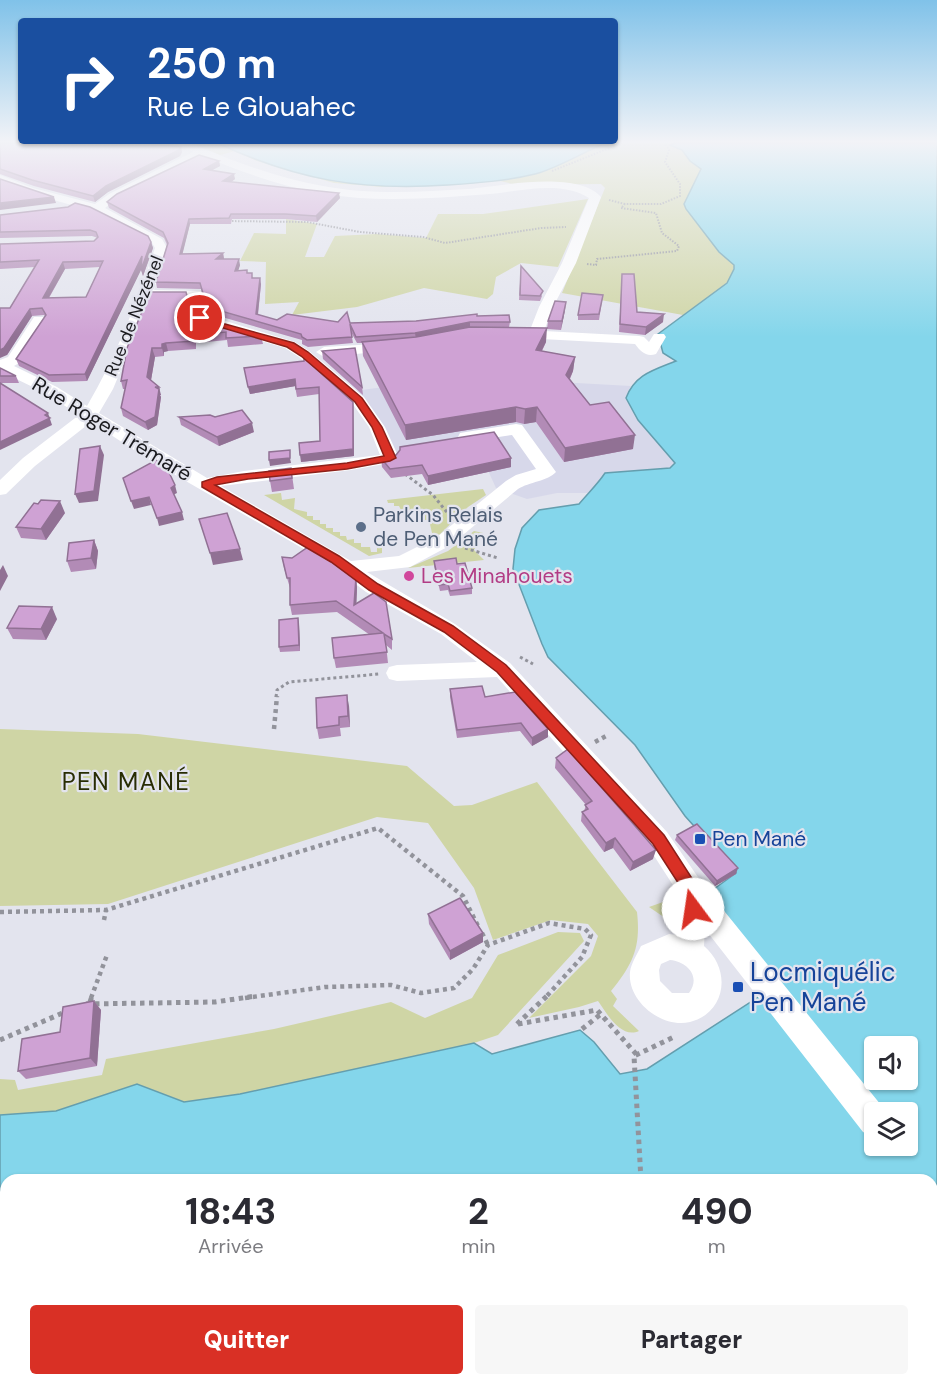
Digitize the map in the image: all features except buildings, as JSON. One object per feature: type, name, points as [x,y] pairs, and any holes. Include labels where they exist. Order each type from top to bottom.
[{"type":"street","points":[[55,208],[69,208]]},
{"type":"street","name":"Rue de Nézénel","points":[[90,415],[105,389],[146,294],[161,248],[156,239],[95,208]]},
{"type":"street","points":[[536,335],[540,315],[570,262],[591,208]]},
{"type":"street","points":[[146,294],[196,294],[200,318],[290,345],[304,354],[358,400],[377,427],[389,454]]},
{"type":"street","points":[[1,365],[14,360],[39,320]]},
{"type":"street","points":[[503,334],[639,340],[647,350],[653,350],[659,336]]},
{"type":"street","points":[[304,354],[405,346]]},
{"type":"street","name":"Rue Roger Trémaré","points":[[1,365],[51,390],[104,426],[348,568],[373,587],[448,629],[502,669],[658,840],[694,894],[864,1108]]},
{"type":"street","points":[[0,490],[8,476],[90,415]]},
{"type":"street","points":[[348,568],[404,562],[444,541],[512,485],[522,479],[547,472],[516,429],[451,440]]},
{"type":"street","points":[[206,485],[217,480],[347,466],[407,447]]},
{"type":"street","points":[[398,673],[502,669]]},
{"type":"street","points":[[690,952],[694,894]]},
{"type":"path","points":[[570,262],[596,266],[597,259],[677,251],[679,246],[665,238],[656,227],[656,213],[621,208]]},
{"type":"path","points":[[216,221],[307,222],[360,232],[423,237],[436,243],[464,241],[541,228],[583,227]]},
{"type":"path","points":[[389,454],[406,475],[433,495],[461,528]]},
{"type":"path","points":[[444,541],[498,558]]},
{"type":"path","points":[[274,729],[277,690],[289,682],[344,675],[398,673]]},
{"type":"path","points":[[0,912],[106,910],[378,828],[463,896],[488,945]]},
{"type":"path","points":[[104,920],[106,910]]},
{"type":"path","points":[[80,1006],[90,1002],[215,1002],[325,987],[390,986],[421,993],[454,988],[472,969],[488,945],[549,923],[585,929],[591,935],[587,950],[560,985],[517,1024],[597,1010],[635,1055],[641,1174]]},
{"type":"path","points":[[90,1002],[107,955]]},
{"type":"path","points":[[0,1040],[70,1010]]},
{"type":"path","points":[[582,1029],[601,1014]]},
{"type":"path","points":[[635,1055],[676,1036]]},
{"type":"shaded area","points":[[558,382],[631,386],[626,398],[638,420],[675,462],[671,468],[605,473],[593,490],[588,493],[557,493],[527,499],[496,488],[485,464],[443,448],[393,454],[354,391],[414,383]]},
{"type":"green space","points":[[528,208],[584,208],[558,267],[521,263],[496,277],[493,294],[487,299],[424,288],[357,307],[292,315],[299,302],[265,304],[266,262],[240,261],[254,233],[286,234],[286,219],[317,224],[305,257],[324,257],[335,236],[377,234],[426,238],[438,214],[483,214]]},
{"type":"green space","points":[[597,208],[743,208],[719,252],[734,265],[732,273],[722,287],[683,315],[562,293]]},
{"type":"green space","points":[[483,489],[486,495],[468,507],[439,535],[432,533],[429,520],[416,517],[415,513],[407,514],[406,510],[401,510],[399,506],[388,503],[387,500]]},
{"type":"green space","points":[[281,493],[282,500],[295,498],[294,509],[307,512],[307,516],[313,516],[313,520],[320,520],[320,524],[326,524],[326,528],[333,528],[333,532],[340,532],[340,536],[346,536],[347,540],[354,539],[354,543],[361,543],[361,547],[370,547],[371,552],[377,552],[377,544],[382,548],[382,553],[369,556],[264,495]]},
{"type":"green space","points":[[474,531],[483,533],[474,550],[484,560],[408,568],[448,551]]},
{"type":"green space","points":[[0,729],[138,734],[407,766],[454,806],[472,805],[537,782],[637,912],[638,935],[634,954],[625,972],[611,991],[617,999],[613,1006],[639,1031],[632,1033],[620,1028],[598,1001],[529,1018],[591,956],[598,936],[588,924],[551,920],[493,940],[474,888],[428,823],[377,817],[108,904],[0,906]]},
{"type":"green space","points":[[680,896],[681,904],[674,924],[649,907]]},
{"type":"green space","points":[[558,932],[580,933],[584,941],[498,1035],[474,1043],[240,1094],[184,1102],[137,1084],[56,1111],[0,1115],[0,1079],[15,1080],[18,1090],[102,1075],[106,1059],[274,1029],[391,1002],[425,1018],[472,998],[498,955]]},
{"type":"water","points":[[685,208],[937,208],[937,1174],[0,1174],[0,1115],[56,1111],[137,1084],[184,1102],[240,1094],[474,1043],[492,1054],[580,1030],[594,1042],[620,1074],[647,1069],[777,985],[724,916],[714,889],[736,873],[685,816],[635,745],[548,657],[513,569],[515,549],[522,528],[539,510],[579,504],[605,473],[670,468],[675,463],[638,420],[626,398],[640,378],[676,361],[663,353],[658,334],[727,283],[734,265],[719,252]]},
{"type":"place","name":"Parkins Relais de Pen Mané","points":[[361,527]]},
{"type":"place","name":"Les Minahouets","points":[[409,576]]},
{"type":"place","name":"Pen Mané","points":[[700,839]]},
{"type":"place","name":"Locmiquélic Pen Mané","points":[[738,987]]},
{"type":"district","name":"PEN MANÉ","points":[[126,781]]},
{"type":"route","points":[[200,318],[290,345],[304,354],[358,400],[377,427],[390,458],[347,466],[217,480],[206,485],[335,559],[373,587],[448,629],[502,669],[658,840],[694,894],[693,909]]}]
